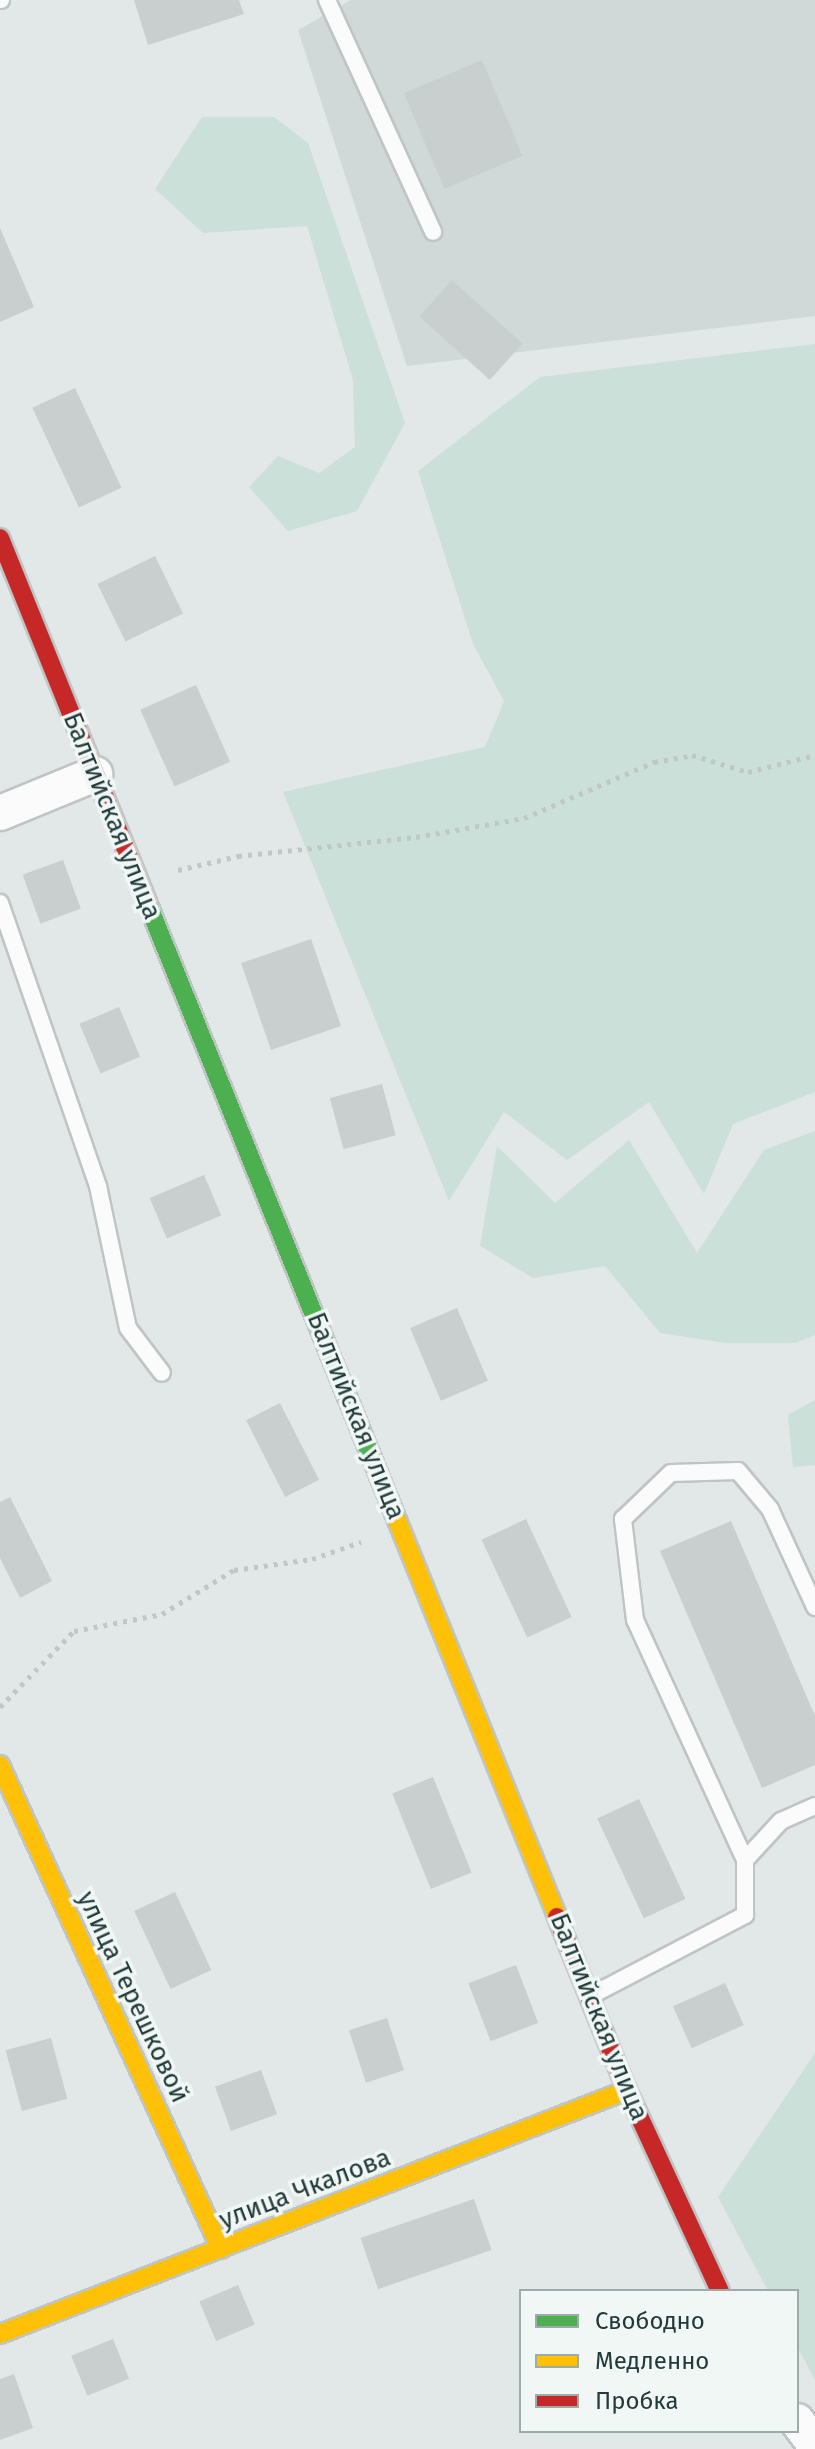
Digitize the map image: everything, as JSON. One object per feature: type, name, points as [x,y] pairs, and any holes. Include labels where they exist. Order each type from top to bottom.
[{"type":"street","name":"Балтийская улица","points":[[0,538],[627,2090],[719,2289]]},
{"type":"street","points":[[0,813],[95,774]]},
{"type":"street","name":"улица Терешковой","points":[[0,1765],[8,1806],[221,2249]]},
{"type":"street","name":"улица Чкалова","points":[[0,2334],[627,2090]]},
{"type":"street","points":[[799,2424],[815,2445]]},
{"type":"lane","points":[[327,0],[433,232]]},
{"type":"lane","points":[[0,903],[98,1186],[128,1328],[162,1373]]},
{"type":"lane","points":[[591,1996],[745,1915],[745,1860],[635,1620],[623,1519],[671,1473],[738,1471],[770,1509],[815,1607]]},
{"type":"lane","points":[[745,1860],[781,1821],[815,1806]]},
{"type":"path","points":[[138,880],[238,856],[416,837],[524,818],[654,762],[692,755],[748,772],[815,755]]},
{"type":"path","points":[[0,1707],[74,1631],[162,1614],[234,1570],[312,1559],[401,1528]]},
{"type":"shaded area","points":[[351,0],[815,0],[815,316],[407,366],[298,30]]},
{"type":"green space","points":[[202,117],[274,117],[308,143],[405,423],[357,511],[288,531],[249,487],[278,456],[319,473],[355,447],[353,380],[307,226],[203,233],[155,189]]},
{"type":"green space","points":[[815,344],[815,1092],[733,1124],[704,1194],[649,1102],[567,1160],[504,1112],[449,1201],[283,792],[485,747],[504,701],[473,644],[418,471],[540,377]]},
{"type":"green space","points":[[815,1131],[815,1335],[795,1343],[726,1343],[660,1333],[605,1266],[533,1278],[480,1246],[497,1146],[555,1203],[629,1140],[697,1253],[764,1150]]},
{"type":"green space","points":[[815,1400],[815,1465],[793,1467],[788,1415]]},
{"type":"green space","points":[[815,2053],[815,2380],[799,2350],[799,2289],[767,2289],[718,2197]]},
{"type":"building","points":[[134,0],[239,0],[244,14],[148,45]]},
{"type":"building","points":[[482,60],[523,156],[444,189],[404,93]]},
{"type":"building","points":[[0,228],[34,307],[0,322]]},
{"type":"building","points":[[452,280],[523,344],[490,380],[419,316]]},
{"type":"building","points":[[75,388],[121,488],[79,508],[32,408]]},
{"type":"building","points":[[155,556],[183,614],[126,642],[97,584]]},
{"type":"building","points":[[196,685],[230,762],[174,787],[140,710]]},
{"type":"building","points":[[63,860],[81,909],[40,924],[23,875]]},
{"type":"building","points":[[311,939],[341,1026],[271,1050],[241,963]]},
{"type":"building","points":[[119,1007],[140,1057],[101,1074],[79,1024]]},
{"type":"building","points":[[382,1084],[396,1135],[344,1149],[330,1098]]},
{"type":"building","points":[[204,1175],[221,1216],[167,1239],[150,1198]]},
{"type":"building","points":[[457,1308],[488,1381],[441,1401],[410,1328]]},
{"type":"building","points":[[280,1403],[319,1480],[285,1497],[246,1420]]},
{"type":"building","points":[[10,1497],[52,1581],[20,1598],[0,1558],[0,1502]]},
{"type":"building","points":[[526,1519],[572,1617],[527,1638],[482,1540]]},
{"type":"building","points":[[731,1521],[815,1716],[815,1765],[762,1788],[660,1551]]},
{"type":"building","points":[[433,1777],[472,1872],[431,1889],[392,1793]]},
{"type":"building","points":[[639,1799],[685,1899],[644,1918],[597,1818]]},
{"type":"building","points":[[175,1892],[211,1970],[171,1989],[134,1911]]},
{"type":"building","points":[[516,1965],[538,2023],[491,2041],[468,1983]]},
{"type":"building","points":[[725,1983],[744,2025],[692,2048],[673,2006]]},
{"type":"building","points":[[387,2018],[404,2070],[366,2083],[349,2030]]},
{"type":"building","points":[[51,2038],[67,2099],[22,2111],[6,2050]]},
{"type":"building","points":[[261,2070],[277,2114],[231,2131],[215,2087]]},
{"type":"building","points":[[474,2199],[492,2250],[378,2289],[361,2238]]},
{"type":"building","points":[[238,2285],[255,2325],[216,2341],[199,2301]]},
{"type":"building","points":[[113,2339],[129,2379],[87,2396],[71,2356]]},
{"type":"building","points":[[14,2374],[33,2428],[0,2440],[0,2379]]},
{"type":"traffic: fast","points":[[147,902],[397,1520]]},
{"type":"traffic: slow","points":[[397,1520],[557,1917]]},
{"type":"traffic: slow","points":[[0,1765],[221,2249]]},
{"type":"traffic: slow","points":[[0,2334],[627,2090]]},
{"type":"traffic: jam","points":[[0,538],[147,902]]},
{"type":"traffic: jam","points":[[557,1917],[627,2090],[719,2289]]}]
